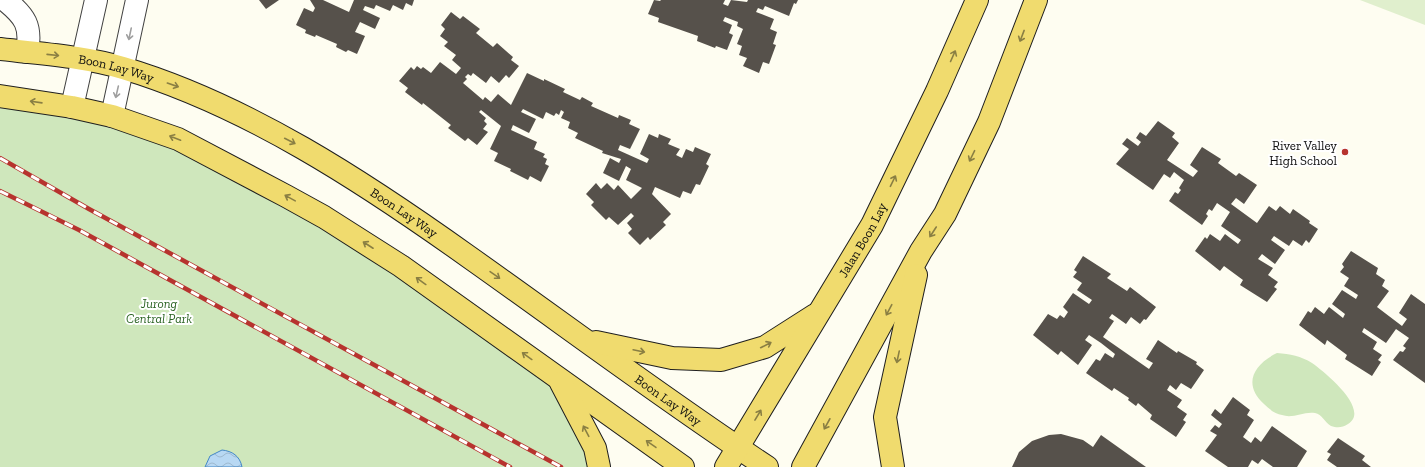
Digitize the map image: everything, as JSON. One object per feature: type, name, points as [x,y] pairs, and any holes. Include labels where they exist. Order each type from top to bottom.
[{"type":"main road","name":"Jalan Boon Lay","points":[[726,467],[872,225],[937,92],[977,0]]},
{"type":"main road","points":[[803,467],[921,251],[944,214],[989,122],[1036,0]]},
{"type":"main road","name":"Boon Lay Way","points":[[0,49],[83,58],[123,68],[191,91],[302,147],[402,210],[767,467]]},
{"type":"main road","points":[[0,96],[72,107],[112,116],[178,139],[324,217],[401,266],[683,467]]},
{"type":"main road","points":[[893,467],[885,417],[921,251]]},
{"type":"main road","points":[[587,340],[672,358],[721,360],[765,347],[819,312]]},
{"type":"main road","points":[[558,379],[595,448],[599,467]]},
{"type":"street","points":[[4,0],[22,13],[29,37],[26,52]]},
{"type":"street","points":[[72,107],[96,0]]},
{"type":"street","points":[[112,116],[137,0]]},
{"type":"green space","points":[[1360,0],[1425,0],[1425,25]]},
{"type":"green space","name":"Jurong Central Park","points":[[0,101],[112,116],[277,193],[556,381],[595,467],[0,467]]},
{"type":"green space","points":[[1277,353],[1304,359],[1312,363],[1326,374],[1344,392],[1350,401],[1354,410],[1354,418],[1344,426],[1335,427],[1331,426],[1320,415],[1315,413],[1286,416],[1272,411],[1257,397],[1252,382],[1257,369],[1262,363]]},
{"type":"water","points":[[222,450],[235,455],[242,467],[205,467],[210,456]]},
{"type":"building","points":[[259,0],[279,0],[266,9]]},
{"type":"building","points":[[310,0],[323,0],[349,12],[354,0],[414,0],[412,6],[406,3],[403,10],[393,5],[390,11],[376,5],[374,9],[365,6],[363,10],[380,18],[375,29],[360,22],[355,32],[365,36],[357,54],[348,50],[346,52],[336,47],[337,44],[316,35],[315,37],[305,33],[306,30],[296,25],[304,8],[313,12],[315,8]]},
{"type":"building","points":[[654,0],[725,0],[723,4],[728,6],[731,0],[747,2],[748,0],[798,0],[796,4],[794,3],[789,16],[765,6],[763,10],[758,8],[756,12],[774,19],[770,29],[777,32],[773,44],[776,45],[769,64],[763,62],[759,73],[743,66],[747,58],[739,55],[742,46],[737,44],[743,29],[737,26],[738,22],[725,17],[723,21],[732,25],[729,33],[733,35],[727,50],[716,46],[715,48],[697,41],[698,36],[658,22],[659,18],[648,14]]},
{"type":"building","points":[[451,12],[460,19],[463,16],[480,29],[476,33],[493,47],[497,43],[513,57],[511,60],[519,66],[509,78],[506,75],[499,83],[491,76],[486,83],[473,73],[471,76],[468,74],[465,77],[467,79],[463,83],[483,100],[485,97],[491,102],[498,94],[511,105],[527,73],[544,81],[544,79],[565,89],[563,92],[580,100],[582,97],[593,103],[591,106],[618,118],[619,115],[631,120],[629,124],[640,129],[630,149],[620,145],[618,150],[647,163],[649,159],[640,154],[649,134],[658,138],[659,134],[671,139],[668,144],[680,149],[676,155],[682,158],[686,149],[693,152],[695,147],[711,154],[706,164],[709,166],[700,185],[696,184],[691,194],[683,191],[680,198],[655,187],[652,194],[671,214],[663,222],[666,225],[650,240],[648,237],[640,245],[628,233],[632,229],[627,223],[634,216],[631,213],[618,225],[609,217],[606,220],[591,205],[594,202],[586,194],[596,183],[601,189],[607,183],[614,190],[618,185],[631,199],[642,188],[626,180],[631,169],[626,166],[619,181],[603,173],[610,158],[619,163],[621,159],[602,153],[603,151],[575,138],[578,133],[568,128],[570,122],[561,118],[564,112],[561,110],[559,115],[556,113],[554,116],[546,112],[543,119],[523,109],[521,112],[536,119],[529,133],[513,125],[511,130],[537,142],[534,149],[545,154],[543,157],[547,159],[545,164],[549,166],[541,182],[530,176],[528,180],[510,171],[511,169],[494,161],[498,153],[490,149],[501,126],[481,110],[479,112],[486,118],[484,121],[487,124],[483,129],[488,132],[477,145],[468,138],[465,141],[448,128],[451,125],[423,103],[422,105],[405,92],[408,88],[399,81],[411,67],[414,70],[417,66],[421,69],[423,67],[431,73],[440,62],[456,74],[461,68],[452,60],[456,55],[444,46],[448,42],[440,36],[445,29],[441,25]]},
{"type":"building","points":[[1158,121],[1175,133],[1172,137],[1179,143],[1167,160],[1193,177],[1198,171],[1190,165],[1202,147],[1221,159],[1218,163],[1236,176],[1239,173],[1257,185],[1244,204],[1236,198],[1231,204],[1257,223],[1269,206],[1276,211],[1280,206],[1290,214],[1293,209],[1310,221],[1309,223],[1318,229],[1309,243],[1306,240],[1302,246],[1293,240],[1289,246],[1274,236],[1271,240],[1285,250],[1275,264],[1262,254],[1258,259],[1273,268],[1268,275],[1278,282],[1274,287],[1277,289],[1267,302],[1240,285],[1243,280],[1224,266],[1220,271],[1195,251],[1205,237],[1207,239],[1210,234],[1220,241],[1225,234],[1238,244],[1241,240],[1221,226],[1230,212],[1217,203],[1212,211],[1209,209],[1206,214],[1208,216],[1202,225],[1169,201],[1175,192],[1178,194],[1181,190],[1179,188],[1184,180],[1174,172],[1170,178],[1164,174],[1153,190],[1116,164],[1129,149],[1122,144],[1127,138],[1138,146],[1141,142],[1136,138],[1140,132],[1146,136]]},
{"type":"building","points":[[1351,251],[1378,268],[1376,274],[1385,280],[1382,286],[1389,291],[1377,307],[1402,326],[1407,319],[1399,313],[1411,294],[1425,304],[1425,383],[1393,360],[1400,351],[1403,352],[1406,348],[1403,346],[1409,338],[1396,329],[1386,343],[1364,328],[1362,332],[1377,342],[1373,349],[1382,355],[1378,360],[1381,362],[1372,376],[1345,359],[1347,355],[1327,340],[1325,345],[1299,325],[1308,311],[1311,313],[1315,307],[1324,314],[1329,307],[1343,318],[1345,314],[1332,304],[1342,290],[1356,299],[1358,295],[1344,286],[1349,278],[1340,272],[1344,267],[1342,264]]},
{"type":"building","points":[[1083,256],[1111,274],[1107,278],[1127,291],[1130,287],[1156,307],[1146,320],[1144,319],[1140,324],[1131,317],[1126,324],[1112,314],[1109,318],[1114,321],[1103,337],[1149,369],[1153,363],[1146,359],[1158,340],[1177,353],[1178,351],[1197,362],[1196,364],[1204,370],[1191,389],[1181,383],[1176,390],[1170,385],[1167,390],[1182,400],[1177,407],[1187,414],[1183,420],[1186,422],[1176,437],[1150,419],[1152,415],[1138,403],[1136,406],[1128,400],[1129,398],[1114,388],[1112,391],[1086,373],[1096,359],[1100,361],[1105,353],[1113,358],[1115,354],[1101,343],[1089,335],[1085,340],[1092,345],[1078,365],[1061,351],[1058,355],[1033,335],[1048,314],[1057,319],[1060,315],[1064,318],[1068,312],[1063,307],[1073,293],[1089,304],[1092,300],[1077,290],[1082,283],[1073,277],[1077,272],[1074,270]]},
{"type":"building","points":[[1233,397],[1250,410],[1247,415],[1254,420],[1243,437],[1251,443],[1255,437],[1261,442],[1272,426],[1307,451],[1297,467],[1273,467],[1262,459],[1258,464],[1252,460],[1248,467],[1228,467],[1205,451],[1217,435],[1210,431],[1215,425],[1219,428],[1222,424],[1211,415],[1215,409],[1221,414]]},
{"type":"building","points":[[1061,434],[1083,440],[1093,447],[1101,435],[1146,467],[1012,467],[1019,452],[1032,441],[1049,435]]},
{"type":"building","points":[[1338,438],[1365,456],[1362,460],[1371,467],[1337,467],[1327,460],[1331,454],[1327,452]]},
{"type":"railway","points":[[0,158],[89,209],[561,467]]},
{"type":"railway","points":[[0,191],[79,230],[510,467]]},
{"type":"place","name":"River Valley High School","points":[[1345,152]]}]
